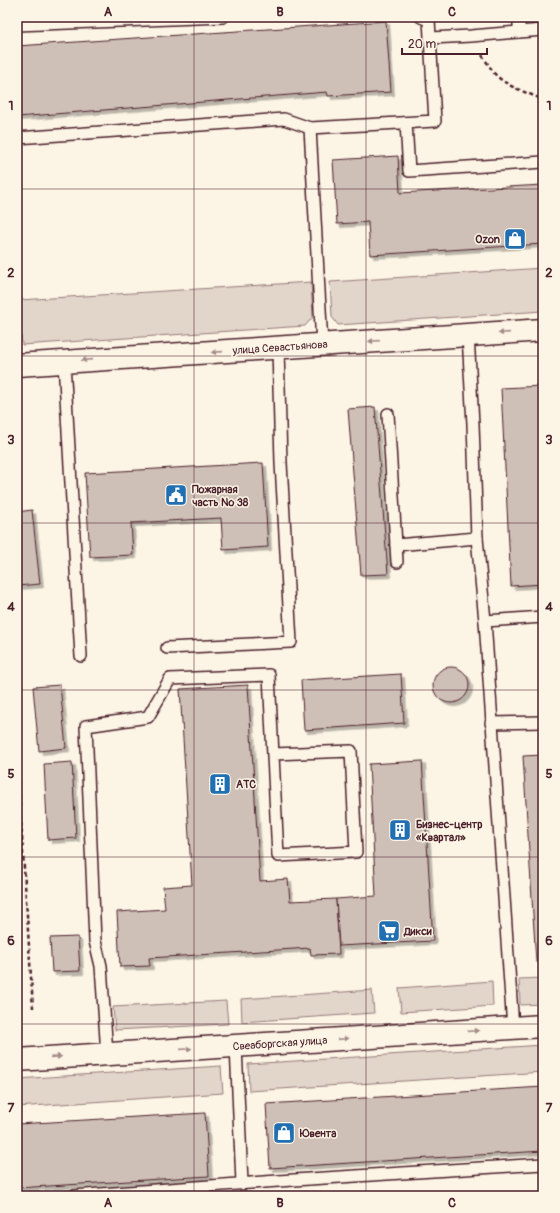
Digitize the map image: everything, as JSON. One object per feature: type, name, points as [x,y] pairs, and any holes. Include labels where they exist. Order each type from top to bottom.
[{"type":"street","name":"улица Севастьянова","points":[[17,365],[543,330]]},
{"type":"street","name":"Свеаборгская улица","points":[[17,1060],[543,1026]]},
{"type":"lane","points":[[22,22],[223,17]]},
{"type":"lane","points":[[17,138],[284,119],[310,128],[435,121],[429,20],[421,17]]},
{"type":"lane","points":[[518,17],[519,32]]},
{"type":"lane","points":[[430,38],[543,30]]},
{"type":"lane","points":[[406,123],[409,170],[543,162]]},
{"type":"lane","points":[[310,128],[322,345]]},
{"type":"lane","points":[[468,335],[477,538],[485,621],[512,1028]]},
{"type":"lane","points":[[167,648],[291,642],[281,463],[278,348]]},
{"type":"lane","points":[[64,362],[81,656]]},
{"type":"lane","points":[[388,414],[397,562]]},
{"type":"lane","points":[[396,545],[477,538]]},
{"type":"lane","points":[[485,621],[543,617]]},
{"type":"lane","points":[[107,1054],[101,966],[95,941],[86,726],[148,717],[170,679],[269,675],[278,856],[356,852],[351,751],[273,754]]},
{"type":"lane","points":[[492,723],[543,722]]},
{"type":"lane","points":[[236,1046],[242,1184]]},
{"type":"lane","points":[[74,1196],[543,1164]]},
{"type":"path","points":[[475,36],[476,47],[500,79],[543,100]]},
{"type":"path","points":[[17,760],[33,1008]]},
{"type":"shaded area","points":[[543,268],[543,311],[338,325],[332,317],[330,282]]},
{"type":"shaded area","points":[[311,282],[313,317],[305,326],[22,345],[19,300]]},
{"type":"shaded area","points":[[543,978],[543,1004],[520,1005],[519,979]]},
{"type":"shaded area","points":[[492,981],[493,1006],[401,1012],[399,988]]},
{"type":"shaded area","points":[[372,990],[374,1013],[242,1022],[241,999]]},
{"type":"shaded area","points":[[226,1001],[228,1024],[115,1030],[113,1007]]},
{"type":"shaded area","points":[[543,1045],[543,1072],[249,1091],[248,1064]]},
{"type":"shaded area","points":[[221,1066],[223,1093],[17,1107],[17,1079]]},
{"type":"building","points":[[386,21],[391,92],[328,96],[327,92],[17,117],[17,46]]},
{"type":"building","points":[[398,156],[400,193],[543,185],[543,244],[370,255],[368,222],[337,224],[333,160]]},
{"type":"building","points":[[543,386],[543,584],[511,586],[501,388]]},
{"type":"building","points":[[375,407],[388,574],[361,575],[348,409]]},
{"type":"building","name":"Пожарная часть № 38","points":[[263,463],[268,547],[223,550],[221,518],[131,523],[133,555],[90,557],[85,473]]},
{"type":"building","points":[[32,510],[40,584],[17,586],[17,512]]},
{"type":"building","points":[[454,667],[464,672],[468,678],[468,692],[464,698],[458,702],[448,703],[438,698],[434,692],[433,682],[438,672],[444,668]]},
{"type":"building","points":[[401,674],[404,723],[304,730],[301,680]]},
{"type":"building","points":[[60,685],[66,748],[39,751],[33,687]]},
{"type":"building","name":"АТС","points":[[248,685],[260,881],[288,879],[290,901],[336,899],[339,954],[311,955],[310,948],[149,958],[150,966],[120,967],[117,912],[165,909],[163,887],[192,885],[180,689]]},
{"type":"building","points":[[543,755],[543,961],[536,962],[523,756]]},
{"type":"building","name":"Бизнес-центр «Квартал»","points":[[422,761],[433,941],[339,946],[336,899],[376,896],[369,764]]},
{"type":"building","points":[[72,762],[76,838],[48,840],[44,764]]},
{"type":"building","points":[[78,937],[80,971],[52,972],[50,938]]},
{"type":"building","points":[[543,1087],[543,1151],[270,1168],[266,1104]]},
{"type":"building","points":[[205,1113],[209,1176],[17,1188],[17,1124]]},
{"type":"place","name":"Ozon","points":[[515,239]]},
{"type":"place","name":"Пожарная часть № 38","points":[[176,495]]},
{"type":"place","name":"АТС","points":[[220,784]]},
{"type":"place","name":"Бизнес-центр «Квартал»","points":[[400,830]]},
{"type":"place","name":"Дикси","points":[[389,931]]},
{"type":"place","name":"Ювента","points":[[284,1133]]}]
